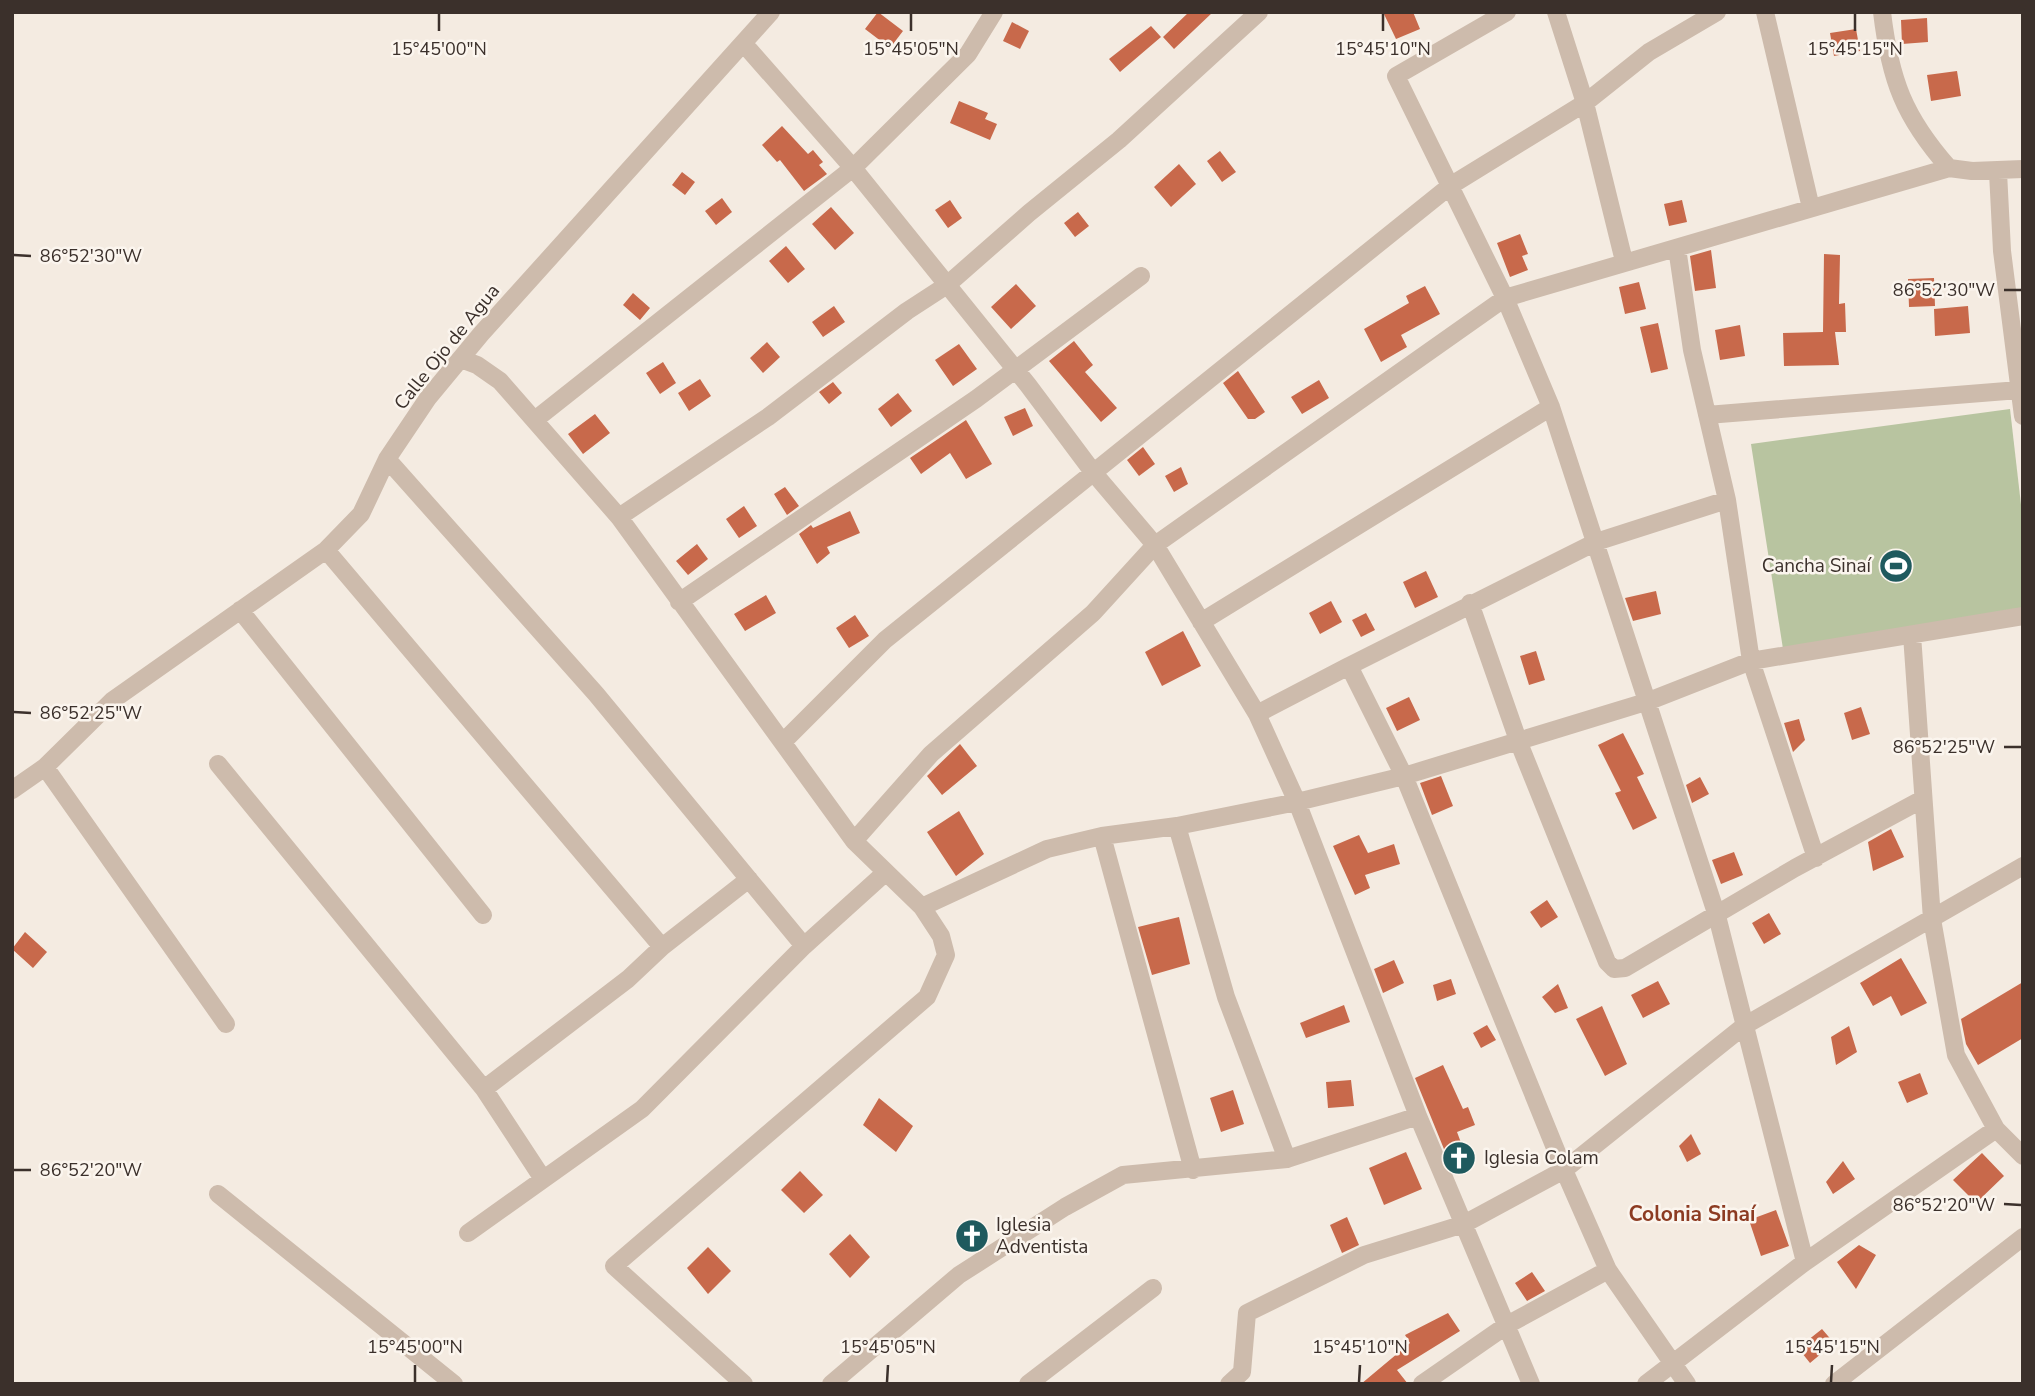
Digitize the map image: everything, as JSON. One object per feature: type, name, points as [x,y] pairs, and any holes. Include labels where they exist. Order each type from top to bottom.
[{"type":"street","name":"Calle Ojo de Agua","points":[[12,790],[45,767],[113,700],[326,550],[360,514],[387,459],[428,398],[460,359],[771,12]]},
{"type":"street","points":[[536,419],[853,167],[968,54],[994,12]]},
{"type":"street","points":[[618,517],[768,417],[907,311],[947,285],[1029,213],[1119,140],[1259,12]]},
{"type":"street","points":[[1507,12],[1396,76],[1505,298],[1551,407],[1717,916],[1805,1262]]},
{"type":"street","points":[[1556,12],[1585,103],[1624,261]]},
{"type":"street","points":[[783,742],[885,640],[1450,186],[1585,103],[1649,52],[1717,12]]},
{"type":"street","points":[[1765,12],[1811,208]]},
{"type":"street","points":[[1882,12],[1886,48],[1902,102],[1921,136],[1949,168]]},
{"type":"street","points":[[744,44],[853,167],[1015,369],[1093,472],[1155,545],[1257,715],[1297,802],[1418,1116],[1531,1384]]},
{"type":"street","points":[[853,841],[931,754],[1093,613],[1155,545],[1505,298],[1949,168],[1998,172],[2023,169]]},
{"type":"street","points":[[1998,172],[2002,251],[2023,416]]},
{"type":"street","points":[[1677,248],[1692,350],[1727,500],[1751,662],[1816,858]]},
{"type":"street","points":[[679,602],[976,399],[1141,276]]},
{"type":"street","points":[[460,359],[477,365],[500,381],[536,419],[618,517],[853,841],[922,907],[941,936],[946,955],[927,997],[614,1266],[744,1384]]},
{"type":"street","points":[[1707,415],[2020,390]]},
{"type":"street","points":[[1201,622],[1551,407]]},
{"type":"street","points":[[387,459],[596,694],[804,946]]},
{"type":"street","points":[[1257,715],[1470,603],[1596,542],[1727,500]]},
{"type":"street","points":[[326,550],[662,947]]},
{"type":"street","points":[[1470,603],[1519,743],[1607,962],[1614,969],[1625,968],[1923,799]]},
{"type":"street","points":[[240,610],[483,915]]},
{"type":"street","points":[[922,907],[1047,849],[1102,836],[1177,826],[1297,802],[1404,776],[1519,743],[1649,701],[1751,662],[2023,616]]},
{"type":"street","points":[[1912,635],[1932,919],[1956,1055],[1996,1129],[2023,1156]]},
{"type":"street","points":[[1349,666],[1404,776],[1564,1170],[1608,1270],[1687,1384]]},
{"type":"street","points":[[218,764],[484,1089],[543,1179]]},
{"type":"street","points":[[45,767],[226,1024]]},
{"type":"street","points":[[1177,826],[1226,997],[1287,1159]]},
{"type":"street","points":[[1102,836],[1193,1170]]},
{"type":"street","points":[[1229,1384],[1242,1372],[1247,1313],[1364,1255],[1464,1224],[1564,1170],[1744,1026],[2023,866]]},
{"type":"street","points":[[468,1233],[642,1109],[804,946],[886,872]]},
{"type":"street","points":[[484,1089],[628,979],[662,947],[749,879]]},
{"type":"street","points":[[831,1384],[959,1275],[1065,1206],[1123,1175],[1287,1159],[1418,1116]]},
{"type":"street","points":[[1646,1384],[1805,1262],[1996,1129]]},
{"type":"street","points":[[218,1194],[454,1384]]},
{"type":"street","points":[[1834,1384],[2023,1237]]},
{"type":"street","points":[[1422,1384],[1507,1325],[1608,1270]]},
{"type":"street","points":[[1028,1384],[1153,1288]]},
{"type":"green space","name":"Cancha Sinaí","points":[[2010,409],[2023,522],[2023,610],[1783,649],[1751,444]]},
{"type":"building","points":[[878,12],[903,31],[890,48],[865,29]]},
{"type":"building","points":[[1189,12],[1213,12],[1174,49],[1163,37]]},
{"type":"building","points":[[1383,12],[1413,12],[1420,29],[1396,39]]},
{"type":"building","points":[[1927,18],[1928,42],[1902,44],[1901,20]]},
{"type":"building","points":[[1012,22],[1029,31],[1020,49],[1003,41]]},
{"type":"building","points":[[1151,26],[1161,37],[1120,72],[1109,59]]},
{"type":"building","points":[[1856,29],[1860,51],[1834,56],[1830,33]]},
{"type":"building","points":[[1957,71],[1961,96],[1931,101],[1927,75]]},
{"type":"building","points":[[959,101],[988,113],[985,119],[997,124],[990,140],[950,123]]},
{"type":"building","points":[[782,126],[808,154],[813,150],[823,162],[819,165],[827,174],[804,191],[780,160],[777,162],[762,145]]},
{"type":"building","points":[[1220,151],[1236,172],[1222,182],[1207,161]]},
{"type":"building","points":[[1179,164],[1196,184],[1171,207],[1154,187]]},
{"type":"building","points":[[682,172],[695,182],[685,195],[672,185]]},
{"type":"building","points":[[722,198],[732,212],[716,225],[705,211]]},
{"type":"building","points":[[950,200],[962,218],[948,228],[935,210]]},
{"type":"building","points":[[1682,200],[1687,222],[1669,226],[1664,204]]},
{"type":"building","points":[[831,207],[854,233],[835,250],[812,224]]},
{"type":"building","points":[[1078,212],[1089,226],[1075,237],[1064,223]]},
{"type":"building","points":[[1520,234],[1528,254],[1522,256],[1528,270],[1510,277],[1497,243]]},
{"type":"building","points":[[786,246],[805,269],[788,283],[769,261]]},
{"type":"building","points":[[1711,250],[1716,288],[1695,291],[1690,256]]},
{"type":"building","points":[[1824,254],[1840,255],[1839,304],[1845,303],[1846,332],[1835,332],[1839,365],[1784,366],[1783,333],[1823,332]]},
{"type":"building","points":[[1934,278],[1935,306],[1909,307],[1908,279]]},
{"type":"building","points":[[1639,282],[1646,309],[1625,314],[1619,287]]},
{"type":"building","points":[[1016,284],[1036,306],[1011,329],[991,307]]},
{"type":"building","points":[[1425,286],[1440,314],[1401,335],[1407,347],[1381,362],[1364,329],[1409,303],[1406,296]]},
{"type":"building","points":[[633,293],[650,308],[640,320],[623,305]]},
{"type":"building","points":[[834,306],[845,322],[823,337],[812,322]]},
{"type":"building","points":[[1968,306],[1970,333],[1935,336],[1934,309]]},
{"type":"building","points":[[1658,323],[1668,369],[1651,373],[1640,327]]},
{"type":"building","points":[[1740,325],[1745,356],[1720,360],[1715,330]]},
{"type":"building","points":[[1074,341],[1093,365],[1085,372],[1117,408],[1101,422],[1049,361]]},
{"type":"building","points":[[767,342],[780,357],[763,373],[750,358]]},
{"type":"building","points":[[959,344],[977,369],[953,386],[935,360]]},
{"type":"building","points":[[663,362],[676,383],[660,394],[646,373]]},
{"type":"building","points":[[1238,371],[1265,412],[1255,419],[1248,419],[1223,383]]},
{"type":"building","points":[[700,379],[711,396],[689,411],[678,393]]},
{"type":"building","points":[[1319,380],[1329,398],[1302,414],[1291,397]]},
{"type":"building","points":[[833,382],[842,393],[829,404],[819,392]]},
{"type":"building","points":[[898,393],[912,411],[891,427],[878,409]]},
{"type":"building","points":[[1025,408],[1033,426],[1013,436],[1004,417]]},
{"type":"building","points":[[595,414],[610,433],[583,454],[568,434]]},
{"type":"building","points":[[966,420],[992,464],[966,479],[950,453],[921,474],[910,458]]},
{"type":"building","points":[[1143,447],[1155,464],[1139,476],[1127,460]]},
{"type":"building","points":[[1181,467],[1188,484],[1174,492],[1165,476]]},
{"type":"building","points":[[785,487],[799,506],[787,515],[774,494]]},
{"type":"building","points":[[744,506],[757,526],[739,538],[726,519]]},
{"type":"building","points":[[850,511],[860,533],[827,547],[830,553],[817,564],[799,534],[811,525],[813,528]]},
{"type":"building","points":[[697,544],[708,559],[688,575],[676,561]]},
{"type":"building","points":[[1426,571],[1438,597],[1415,608],[1403,582]]},
{"type":"building","points":[[1656,591],[1661,614],[1633,621],[1625,598]]},
{"type":"building","points":[[766,595],[776,613],[745,631],[734,614]]},
{"type":"building","points":[[1331,601],[1342,622],[1320,634],[1309,613]]},
{"type":"building","points":[[1366,613],[1375,630],[1361,637],[1352,620]]},
{"type":"building","points":[[855,615],[869,636],[849,648],[836,628]]},
{"type":"building","points":[[1183,631],[1201,666],[1162,686],[1145,652]]},
{"type":"building","points":[[1536,651],[1545,680],[1529,685],[1520,656]]},
{"type":"building","points":[[1409,697],[1420,720],[1397,731],[1386,708]]},
{"type":"building","points":[[1861,707],[1870,734],[1852,740],[1844,713]]},
{"type":"building","points":[[1799,719],[1805,740],[1793,752],[1784,723]]},
{"type":"building","points":[[1623,733],[1644,774],[1637,777],[1657,818],[1633,830],[1615,793],[1621,791],[1598,745]]},
{"type":"building","points":[[960,744],[977,766],[942,795],[927,776]]},
{"type":"building","points":[[1441,776],[1453,806],[1432,815],[1420,783]]},
{"type":"building","points":[[1700,777],[1709,794],[1692,803],[1686,785]]},
{"type":"building","points":[[959,811],[984,854],[956,876],[927,832]]},
{"type":"building","points":[[1891,829],[1904,857],[1873,871],[1868,842]]},
{"type":"building","points":[[1359,835],[1368,853],[1394,844],[1400,864],[1365,875],[1370,888],[1355,895],[1333,846]]},
{"type":"building","points":[[1734,852],[1743,875],[1721,884],[1712,860]]},
{"type":"building","points":[[1547,900],[1558,917],[1541,928],[1530,912]]},
{"type":"building","points":[[1769,913],[1781,934],[1764,944],[1752,923]]},
{"type":"building","points":[[1179,917],[1190,964],[1152,975],[1138,927]]},
{"type":"building","points":[[25,932],[47,952],[33,968],[12,949]]},
{"type":"building","points":[[1901,958],[1927,1003],[1901,1016],[1891,996],[1873,1006],[1860,983]]},
{"type":"building","points":[[1394,960],[1404,983],[1383,993],[1374,969]]},
{"type":"building","points":[[1451,979],[1456,994],[1437,1001],[1433,985]]},
{"type":"building","points":[[1658,981],[1670,1004],[1643,1018],[1631,995]]},
{"type":"building","points":[[2023,982],[2023,1038],[1978,1065],[1966,1044],[1961,1019]]},
{"type":"building","points":[[1558,984],[1568,1008],[1555,1013],[1542,997]]},
{"type":"building","points":[[1344,1005],[1350,1022],[1306,1038],[1300,1023]]},
{"type":"building","points":[[1602,1006],[1627,1064],[1605,1076],[1576,1019]]},
{"type":"building","points":[[1487,1025],[1496,1040],[1481,1048],[1473,1033]]},
{"type":"building","points":[[1849,1026],[1857,1052],[1836,1065],[1831,1037]]},
{"type":"building","points":[[1443,1065],[1463,1109],[1468,1107],[1475,1125],[1457,1132],[1463,1148],[1446,1154],[1415,1078]]},
{"type":"building","points":[[1920,1073],[1928,1094],[1907,1103],[1898,1082]]},
{"type":"building","points":[[1351,1080],[1354,1106],[1328,1108],[1326,1082]]},
{"type":"building","points":[[1233,1090],[1244,1124],[1221,1132],[1210,1098]]},
{"type":"building","points":[[879,1098],[913,1126],[896,1152],[863,1125]]},
{"type":"building","points":[[1691,1134],[1701,1154],[1687,1162],[1679,1146]]},
{"type":"building","points":[[1406,1152],[1422,1189],[1384,1205],[1369,1168]]},
{"type":"building","points":[[1982,1153],[2004,1176],[1976,1203],[1953,1180]]},
{"type":"building","points":[[1843,1161],[1855,1179],[1833,1194],[1826,1182]]},
{"type":"building","points":[[800,1171],[823,1195],[804,1213],[781,1190]]},
{"type":"building","points":[[1776,1210],[1789,1246],[1761,1256],[1749,1220]]},
{"type":"building","points":[[1347,1217],[1359,1245],[1342,1253],[1330,1225]]},
{"type":"building","points":[[850,1234],[870,1257],[850,1278],[829,1254]]},
{"type":"building","points":[[1859,1245],[1876,1255],[1856,1289],[1837,1262]]},
{"type":"building","points":[[708,1247],[731,1271],[708,1294],[687,1268]]},
{"type":"building","points":[[1532,1272],[1545,1291],[1527,1301],[1515,1283]]},
{"type":"building","points":[[1448,1313],[1460,1331],[1397,1370],[1408,1384],[1361,1384],[1410,1343],[1405,1335]]},
{"type":"building","points":[[1822,1329],[1834,1343],[1810,1363],[1798,1348]]},
{"type":"place","name":"Cancha Sinaí","points":[[1896,566]]},
{"type":"place","name":"Iglesia Colam","points":[[1459,1158]]},
{"type":"place","name":"Iglesia Adventista","points":[[972,1236]]},
{"type":"district","name":"Colonia Sinaí","points":[[1692,1214]]}]
